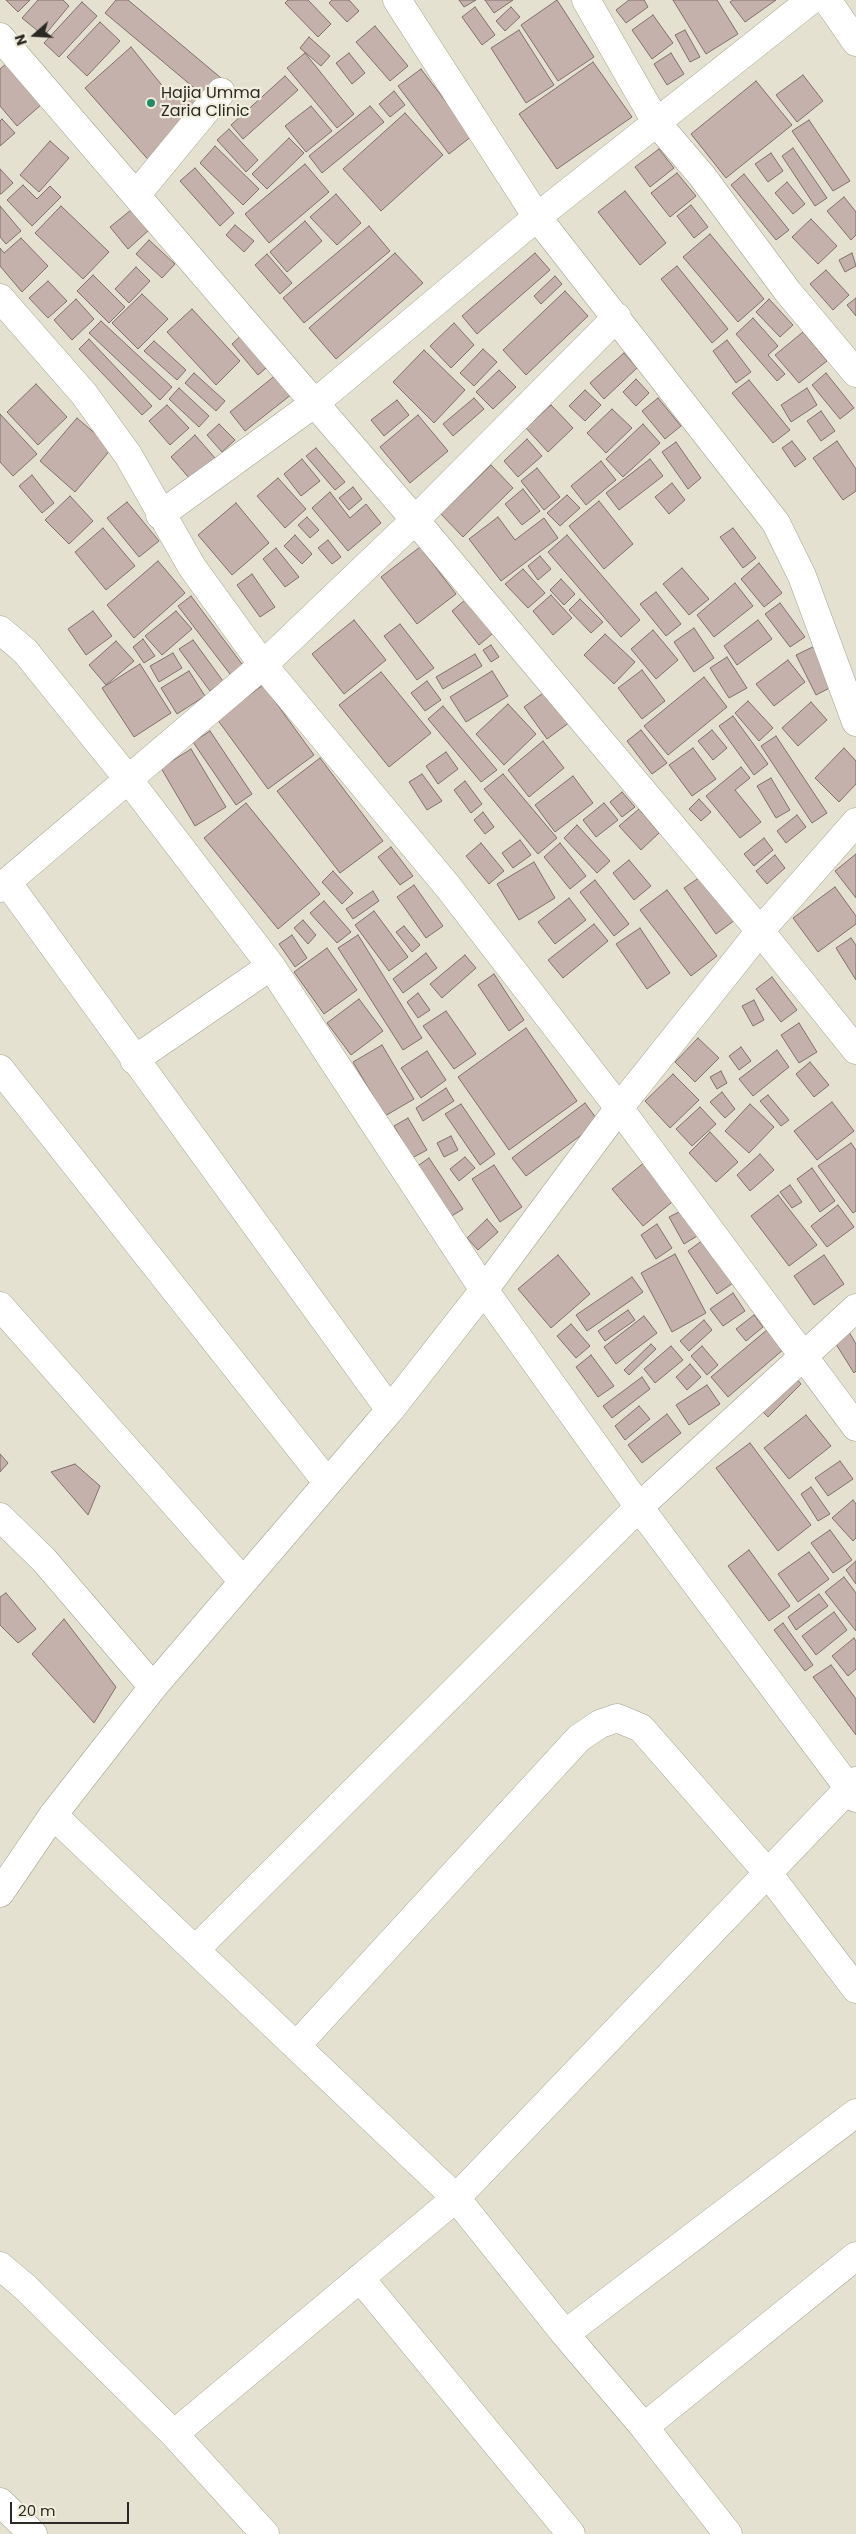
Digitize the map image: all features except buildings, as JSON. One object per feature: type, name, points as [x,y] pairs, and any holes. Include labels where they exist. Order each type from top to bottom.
[{"type":"street","points":[[397,0],[537,217],[776,523],[802,576],[856,722]]},
{"type":"street","points":[[586,0],[656,122],[702,176],[788,292],[856,373]]},
{"type":"street","points":[[160,515],[315,403],[537,217],[811,0]]},
{"type":"street","points":[[827,0],[856,42]]},
{"type":"street","points":[[0,37],[137,194],[415,520],[760,931],[856,1050]]},
{"type":"street","points":[[137,194],[221,92]]},
{"type":"street","points":[[0,298],[84,394],[128,455],[160,515],[192,567],[263,665],[449,888],[619,1108],[856,1427]]},
{"type":"street","points":[[390,1410],[4,885],[263,665],[415,520],[617,317]]},
{"type":"street","points":[[0,630],[25,651],[128,779],[271,966],[484,1290],[639,1506],[853,1789],[768,1872],[456,2198],[174,2434]]},
{"type":"street","points":[[2,1884],[153,1687],[242,1580],[390,1410],[484,1290],[619,1108],[760,931],[856,822]]},
{"type":"street","points":[[134,1060],[271,966]]},
{"type":"street","points":[[0,1069],[327,1482]]},
{"type":"street","points":[[0,1306],[242,1580]]},
{"type":"street","points":[[196,1949],[639,1506],[803,1354],[856,1308]]},
{"type":"street","points":[[0,1517],[44,1560],[153,1687]]},
{"type":"street","points":[[296,2046],[578,1738],[600,1724],[618,1718],[641,1728],[768,1872],[856,1989]]},
{"type":"street","points":[[53,1815],[456,2198],[565,2334],[644,2427],[728,2534]]},
{"type":"street","points":[[565,2334],[856,2112]]},
{"type":"street","points":[[644,2427],[856,2256]]},
{"type":"street","points":[[0,2266],[25,2287],[174,2434],[264,2534]]},
{"type":"street","points":[[360,2278],[571,2534]]},
{"type":"street","points":[[0,2502],[33,2534]]},
{"type":"place","name":"Hajia Umma Zaria Clinic","points":[[151,103]]}]
